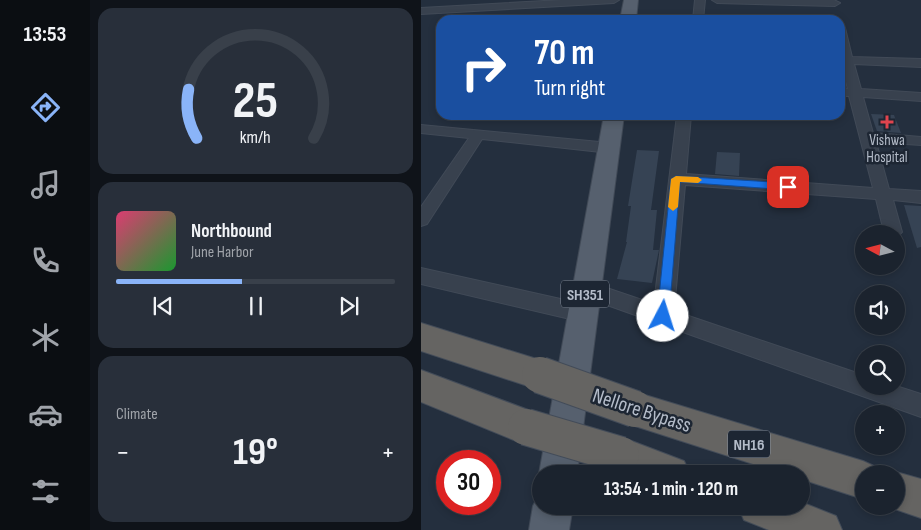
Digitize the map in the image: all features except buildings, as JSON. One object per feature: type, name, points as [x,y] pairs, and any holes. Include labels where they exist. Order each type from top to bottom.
[{"type":"highway","name":"Nellore Bypass","points":[[421,337],[540,375],[635,409],[855,478]]},
{"type":"highway","points":[[421,386],[526,427],[646,465]]},
{"type":"highway","points":[[905,494],[921,499]]},
{"type":"highway","points":[[782,515],[822,530]]},
{"type":"main road","points":[[629,15],[631,0]]},
{"type":"main road","name":"SH351","points":[[559,465],[613,120]]},
{"type":"main road","points":[[549,530],[552,515]]},
{"type":"street","points":[[421,11],[614,0]]},
{"type":"street","points":[[698,15],[700,0]]},
{"type":"street","points":[[717,0],[835,5]]},
{"type":"street","points":[[845,52],[891,225]]},
{"type":"street","points":[[847,60],[921,63]]},
{"type":"street","points":[[845,92],[921,97]]},
{"type":"street","points":[[664,317],[682,120]]},
{"type":"street","points":[[421,129],[610,148]]},
{"type":"street","points":[[421,220],[478,134]]},
{"type":"street","points":[[867,138],[921,141]]},
{"type":"street","points":[[676,179],[921,197]]},
{"type":"street","points":[[421,276],[584,301],[664,317],[921,406]]},
{"type":"slow traffic","points":[[673,207],[676,179],[698,180]]},
{"type":"place","name":"Vishwa Hospital","points":[[887,122]]},
{"type":"route","points":[[663,316],[676,179],[788,187]]}]
